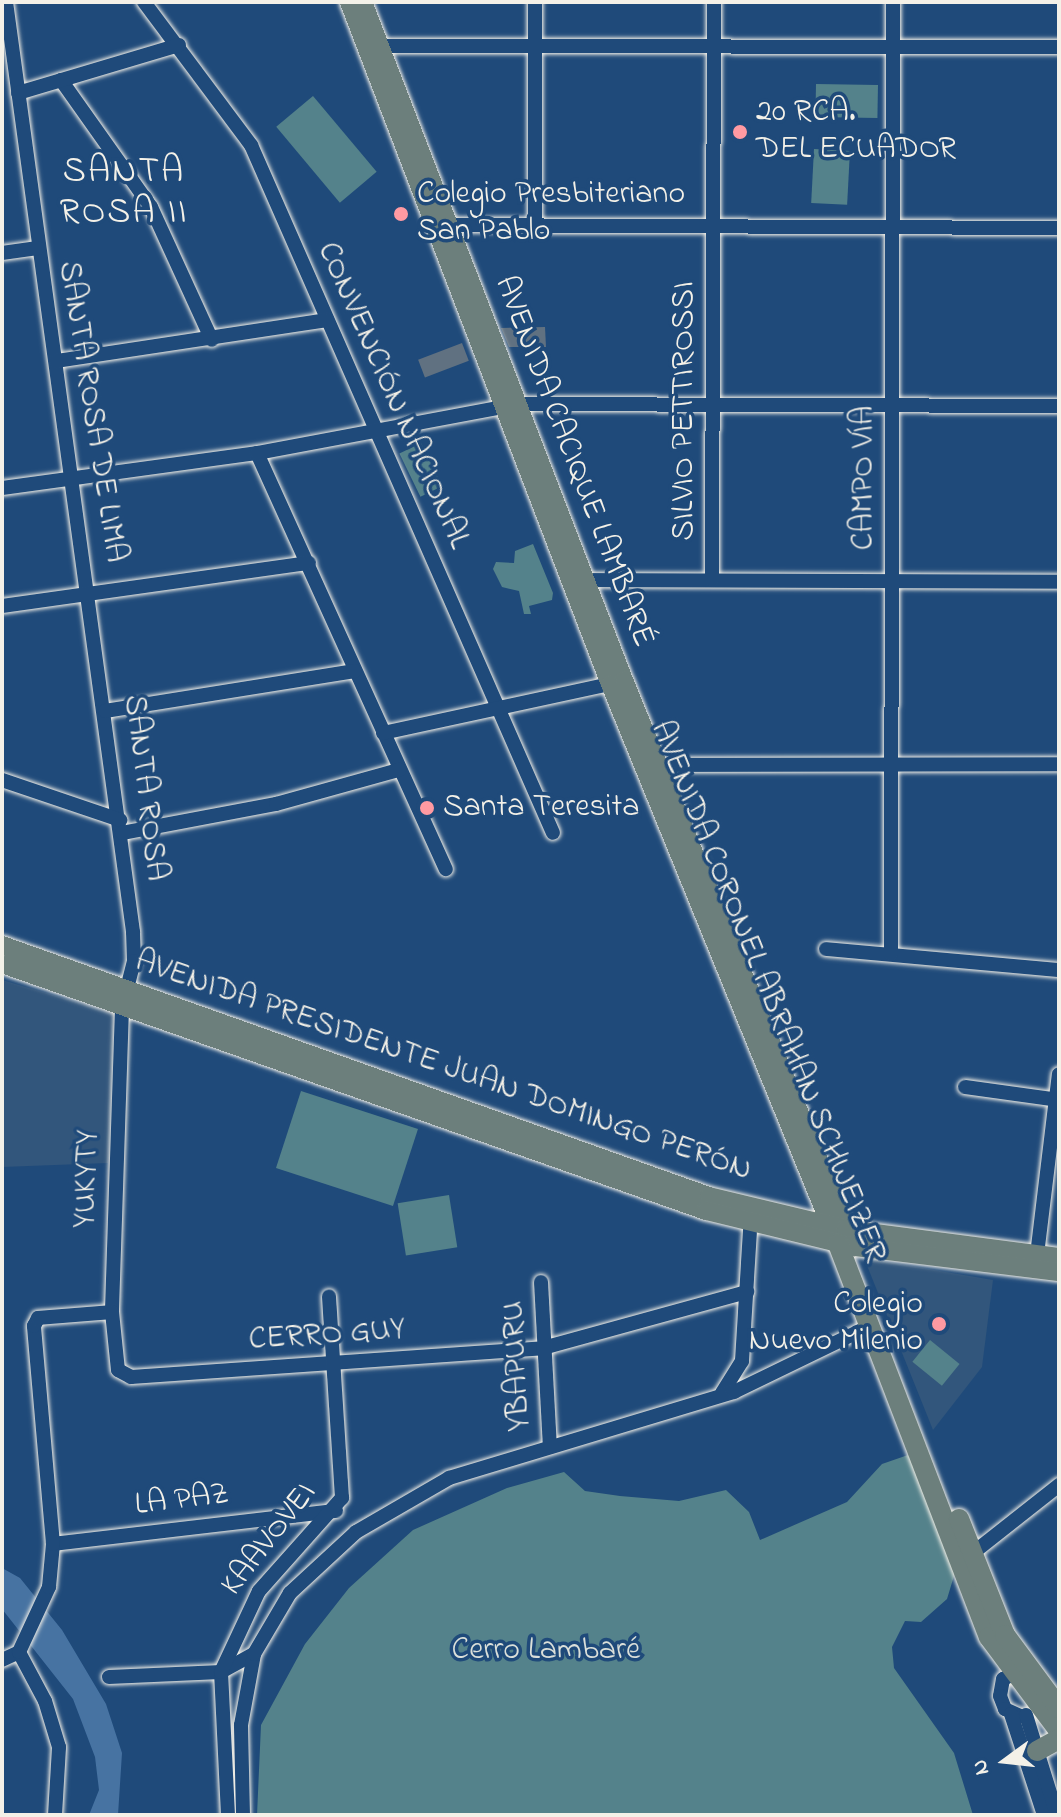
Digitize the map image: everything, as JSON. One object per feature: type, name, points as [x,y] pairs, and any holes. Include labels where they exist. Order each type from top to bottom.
[{"type":"highway","name":"AVENIDA CORONEL ABRAHAN SCHWEIZER","points":[[842,1236],[870,1326],[997,1636]]},
{"type":"highway","name":"AVENIDA CORONEL ABRAHAN SCHWEIZER","points":[[842,1236],[973,1553],[997,1636]]},
{"type":"highway","points":[[997,1636],[1013,1674],[1042,1707]]},
{"type":"highway","points":[[997,1636],[1059,1731]]},
{"type":"highway","points":[[997,1636],[1042,1707]]},
{"type":"highway","points":[[1037,1751],[1059,1739]]},
{"type":"main road","name":"AVENIDA CACIQUE LAMBARÉ","points":[[349,2],[373,46],[650,765]]},
{"type":"main road","name":"AVENIDA CACIQUE LAMBARÉ","points":[[363,2],[373,46]]},
{"type":"main road","name":"AVENIDA CACIQUE LAMBARÉ","points":[[577,580],[610,684]]},
{"type":"main road","name":"AVENIDA CORONEL ABRAHAN SCHWEIZER","points":[[610,684],[650,765],[842,1236]]},
{"type":"main road","name":"AVENIDA CORONEL ABRAHAN SCHWEIZER","points":[[650,765],[813,1182],[842,1236]]},
{"type":"main road","name":"AVENIDA PRESIDENTE JUAN DOMINGO PERÓN","points":[[2,945],[128,989],[615,1172]]},
{"type":"main road","name":"AVENIDA PRESIDENTE JUAN DOMINGO PERÓN","points":[[2,964],[122,1008],[615,1172],[751,1214],[842,1236],[1012,1267],[1059,1272]]},
{"type":"main road","points":[[797,1216],[811,1205],[813,1182]]},
{"type":"main road","name":"AVENIDA PRESIDENTE JUAN DOMINGO PERÓN","points":[[751,1214],[797,1216],[842,1236],[1059,1257]]},
{"type":"street","name":"CONVENCIÓN NACIONAL","points":[[144,2],[246,135],[379,431],[553,833]]},
{"type":"street","points":[[535,2],[535,222]]},
{"type":"street","name":"SILVIO PETTIROSSI","points":[[712,580],[714,2]]},
{"type":"street","name":"CAMPO VÍA","points":[[891,954],[893,2]]},
{"type":"street","name":"SANTA ROSA DE LIMA","points":[[5,12],[71,480],[91,593]]},
{"type":"street","points":[[18,93],[179,45]]},
{"type":"street","points":[[373,46],[714,49],[1059,47]]},
{"type":"street","points":[[61,80],[151,207],[212,340]]},
{"type":"street","points":[[441,225],[535,222],[1059,228]]},
{"type":"street","points":[[2,253],[38,248]]},
{"type":"street","points":[[56,361],[212,340],[327,320]]},
{"type":"street","points":[[2,488],[257,453],[510,405],[1059,406]]},
{"type":"street","points":[[257,453],[446,869]]},
{"type":"street","points":[[2,606],[309,563]]},
{"type":"street","points":[[577,580],[1059,582]]},
{"type":"street","name":"SANTA ROSA","points":[[91,593],[133,932],[128,989]]},
{"type":"street","points":[[105,711],[355,671]]},
{"type":"street","points":[[383,733],[610,684]]},
{"type":"street","points":[[650,765],[1059,764]]},
{"type":"street","points":[[2,780],[121,827],[276,804],[399,770]]},
{"type":"street","points":[[826,949],[1059,970]]},
{"type":"street","name":"YUKYTY","points":[[118,1370],[112,1312],[122,1008],[128,989]]},
{"type":"street","points":[[1012,1267],[1037,1255],[1059,1074]]},
{"type":"street","points":[[965,1087],[1058,1100]]},
{"type":"street","points":[[722,1393],[742,1361],[751,1214]]},
{"type":"street","name":"YBAPURU","points":[[541,1282],[550,1447]]},
{"type":"street","name":"CERRO GUY","points":[[118,1370],[131,1377],[543,1348],[747,1292]]},
{"type":"street","name":"KAAVOVEI","points":[[228,1815],[221,1672],[259,1591],[336,1511],[344,1477],[332,1365],[329,1296]]},
{"type":"street","points":[[2,1660],[20,1649],[49,1587],[53,1544],[34,1326],[38,1318],[112,1312]]},
{"type":"street","points":[[243,1815],[241,1725],[254,1654],[290,1593],[356,1532],[449,1478],[722,1393],[870,1326]]},
{"type":"street","points":[[973,1553],[1059,1485]]},
{"type":"street","points":[[336,1511],[356,1532]]},
{"type":"street","name":"LA PAZ","points":[[53,1544],[336,1511]]},
{"type":"street","points":[[20,1649],[45,1701],[59,1747],[55,1815]]},
{"type":"street","points":[[109,1677],[221,1672],[254,1654]]},
{"type":"street","points":[[1013,1674],[1000,1691],[1042,1707]]},
{"type":"street","points":[[1042,1707],[1037,1751],[1057,1815]]},
{"type":"street","points":[[1042,1707],[1044,1815]]},
{"type":"shaded area","points":[[2,980],[114,1013],[108,1163],[2,1167]]},
{"type":"shaded area","name":"Colegio Nuevo Milenio","points":[[864,1258],[993,1280],[982,1367],[933,1430]]},
{"type":"shaded area","points":[[2,1568],[20,1578],[62,1630],[106,1704],[122,1753],[118,1815],[89,1815],[99,1790],[95,1757],[73,1699],[2,1609]]},
{"type":"green space","points":[[816,84],[878,85],[877,118],[815,117]]},
{"type":"green space","points":[[313,96],[377,172],[340,203],[276,127]]},
{"type":"green space","points":[[814,149],[850,151],[847,205],[811,203]]},
{"type":"green space","points":[[421,443],[442,486],[420,497],[399,454]]},
{"type":"green space","points":[[533,544],[553,593],[552,600],[529,606],[531,614],[524,614],[519,591],[502,587],[493,569],[496,562],[514,563],[515,551]]},
{"type":"green space","points":[[301,1091],[418,1129],[393,1206],[276,1168]]},
{"type":"green space","points":[[449,1195],[457,1247],[406,1255],[398,1203]]},
{"type":"green space","points":[[930,1340],[960,1364],[942,1386],[912,1362]]},
{"type":"green space","name":"Cerro Lambaré","points":[[908,1455],[922,1475],[957,1566],[947,1599],[921,1622],[905,1621],[892,1647],[894,1668],[954,1753],[973,1815],[257,1815],[261,1725],[305,1644],[349,1588],[413,1530],[507,1488],[564,1472],[585,1491],[620,1496],[679,1501],[726,1490],[749,1512],[760,1540],[847,1502],[882,1464]]},
{"type":"building","points":[[545,327],[546,347],[509,347],[501,328]]},
{"type":"building","points":[[462,343],[469,361],[425,378],[418,360]]},
{"type":"place","name":"20 RCA. DEL ECUADOR","points":[[740,132]]},
{"type":"place","name":"Colegio Presbiteriano San Pablo","points":[[401,214]]},
{"type":"place","name":"Santa Teresita","points":[[427,808]]},
{"type":"place","name":"Colegio Nuevo Milenio","points":[[939,1324]]},
{"type":"district","name":"SANTA ROSA II","points":[[124,192]]}]
